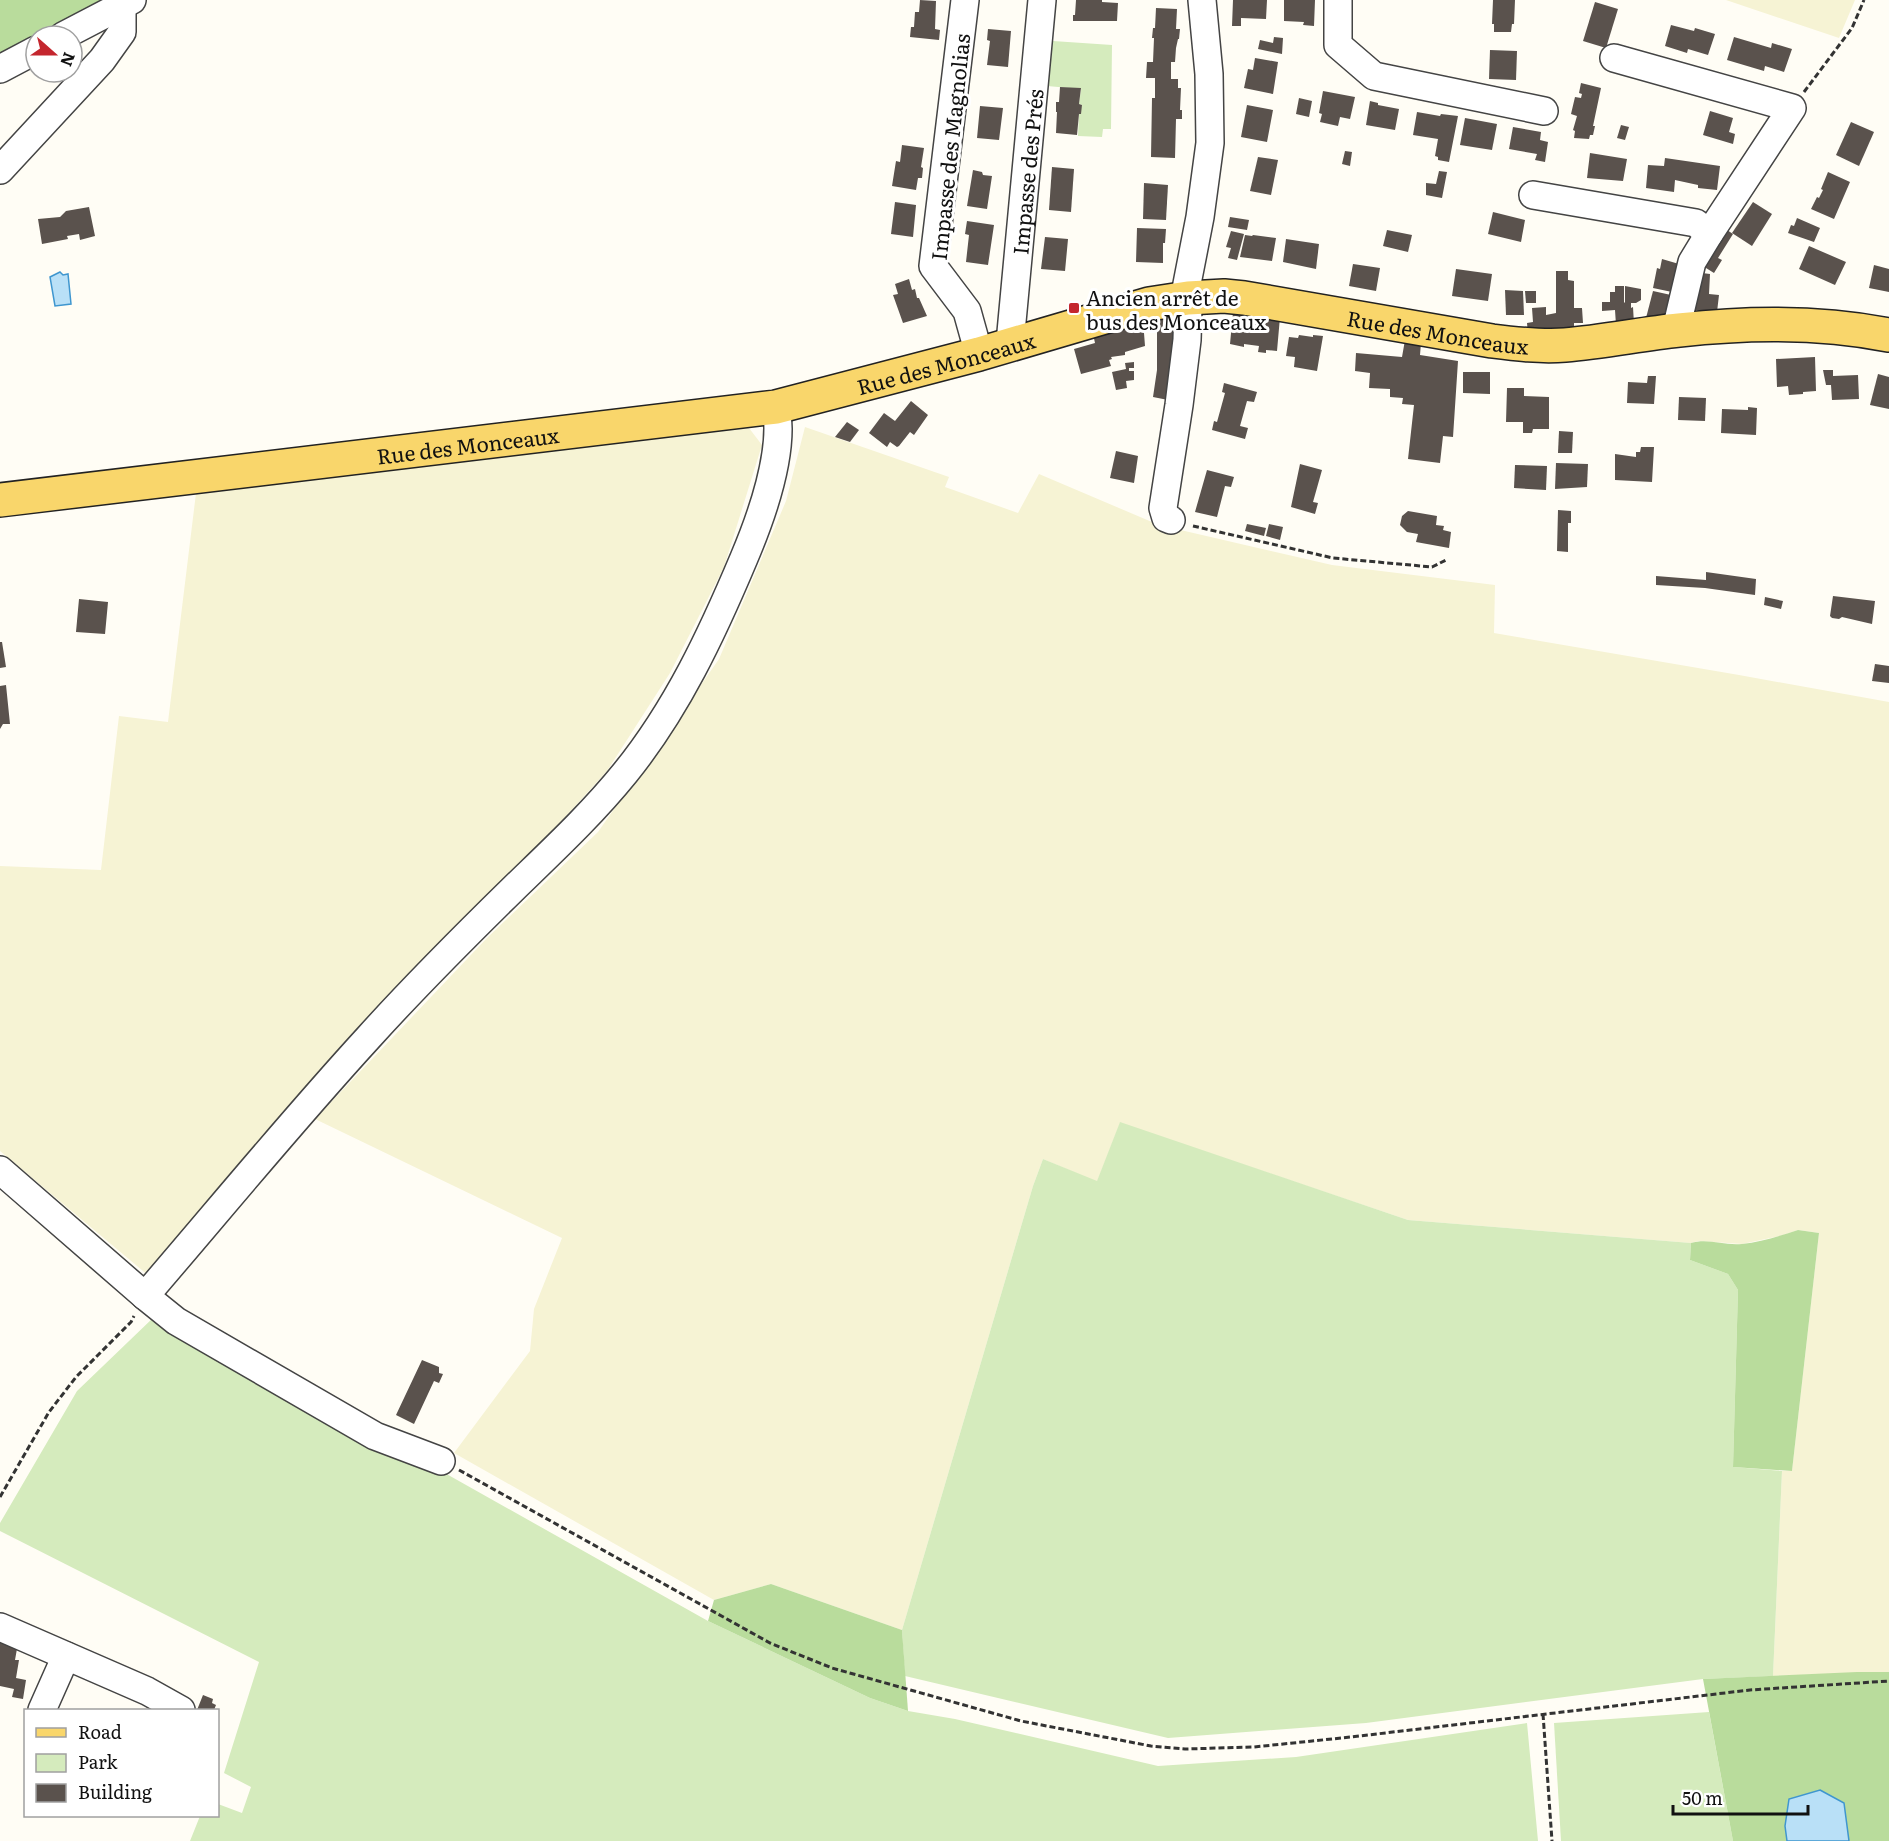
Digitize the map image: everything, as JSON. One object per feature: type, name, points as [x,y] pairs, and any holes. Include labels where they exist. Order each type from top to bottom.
[{"type":"main road","name":"Rue des Monceaux","points":[[0,500],[776,407],[979,354],[1010,343],[1149,304],[1188,298],[1224,296],[1244,298],[1520,344],[1564,345],[1679,330],[1794,323],[1889,335]]},
{"type":"street","name":"Impasse des Magnolias","points":[[965,0],[933,266],[967,311],[979,354]]},
{"type":"street","name":"Impasse des Prés","points":[[1010,343],[1042,0]]},
{"type":"street","points":[[1171,520],[1166,518],[1162,508],[1179,405],[1186,340],[1188,298],[1186,289],[1200,217],[1210,143],[1209,74],[1202,0]]},
{"type":"street","points":[[1338,0],[1338,45],[1374,75],[1544,111]]},
{"type":"street","points":[[84,25],[127,3]]},
{"type":"street","points":[[0,170],[102,60],[122,32],[127,3]]},
{"type":"street","points":[[0,69],[24,56]]},
{"type":"street","points":[[1614,57],[1792,108],[1692,262],[1678,321],[1679,330]]},
{"type":"street","points":[[1533,195],[1696,223],[1709,234]]},
{"type":"street","points":[[145,1296],[369,1037],[458,943],[593,809],[625,773],[649,741],[695,666],[749,547],[758,522],[776,452],[778,428],[776,407]]},
{"type":"street","points":[[0,1170],[158,1308],[375,1436],[441,1461]]},
{"type":"street","points":[[0,1627],[147,1691],[179,1709]]},
{"type":"street","points":[[42,1709],[66,1656]]},
{"type":"path","points":[[1792,108],[1852,28],[1864,0]]},
{"type":"path","points":[[1171,520],[1333,558],[1432,567],[1446,560]]},
{"type":"path","points":[[0,1497],[49,1412],[76,1377],[130,1322],[145,1296]]},
{"type":"path","points":[[441,1461],[770,1643],[832,1668],[1022,1721],[1151,1746],[1218,1749],[1351,1737],[1750,1690],[1889,1681]]},
{"type":"path","points":[[1543,1714],[1552,1841]]},
{"type":"shaded area","points":[[1726,0],[1855,0],[1839,38]]},
{"type":"shaded area","points":[[805,427],[949,477],[945,487],[1018,513],[1039,474],[1159,525],[1332,565],[1495,585],[1494,633],[1889,702],[1889,1672],[1773,1676],[1782,1471],[1792,1471],[1819,1233],[1798,1230],[1742,1244],[1699,1241],[1691,1243],[1408,1220],[1120,1123],[1097,1182],[1043,1159],[1033,1186],[902,1630],[771,1584],[714,1600],[454,1453],[530,1351],[534,1309],[562,1238],[315,1119],[487,938],[598,832],[719,659],[786,501]]},
{"type":"shaded area","points":[[749,428],[762,445],[724,567],[670,673],[607,771],[149,1276],[0,1151],[0,866],[101,870],[119,716],[168,722],[197,485],[575,444]]},
{"type":"green space","points":[[0,0],[101,0],[57,24],[24,24],[24,42],[0,55]]},
{"type":"green space","points":[[1053,41],[1112,45],[1111,129],[1103,129],[1102,137],[1078,136],[1079,114],[1082,105],[1079,104],[1081,89],[1047,86]]},
{"type":"green space","points":[[1120,1122],[1408,1220],[1691,1243],[1690,1260],[1728,1274],[1738,1290],[1733,1467],[1782,1471],[1773,1676],[1703,1679],[1366,1723],[1168,1738],[905,1676],[902,1630],[1033,1186],[1043,1159],[1097,1181]]},
{"type":"green space","points":[[1798,1230],[1819,1233],[1792,1471],[1733,1467],[1738,1290],[1728,1274],[1690,1260],[1691,1243],[1704,1241],[1742,1244]]},
{"type":"green space","points":[[154,1317],[427,1463],[708,1621],[870,1698],[908,1711],[955,1719],[1158,1766],[1296,1757],[1527,1723],[1538,1841],[190,1841],[200,1817],[219,1817],[219,1804],[242,1813],[251,1787],[224,1773],[259,1662],[0,1531],[0,1523],[77,1391]]},
{"type":"green space","points":[[771,1584],[902,1630],[908,1711],[870,1698],[708,1621],[714,1600]]},
{"type":"green space","points":[[1889,1672],[1889,1841],[1849,1841],[1843,1803],[1785,1826],[1787,1841],[1733,1841],[1703,1679]]},
{"type":"green space","points":[[1709,1712],[1733,1841],[1561,1841],[1554,1723]]},
{"type":"water","points":[[60,272],[63,275],[68,274],[71,304],[55,306],[50,277]]},
{"type":"water","points":[[1820,1790],[1844,1803],[1849,1841],[1787,1841],[1785,1826],[1789,1799]]},
{"type":"building","points":[[920,0],[936,1],[935,29],[940,30],[939,40],[910,37],[911,27],[914,27],[915,12],[919,12]]},
{"type":"building","points":[[1076,0],[1102,0],[1102,2],[1118,3],[1117,21],[1073,21]]},
{"type":"building","points":[[1233,0],[1267,0],[1266,19],[1241,18],[1241,26],[1232,26]]},
{"type":"building","points":[[1284,0],[1315,0],[1314,26],[1303,25],[1304,22],[1284,21]]},
{"type":"building","points":[[1493,0],[1515,0],[1514,24],[1512,24],[1511,32],[1494,32]]},
{"type":"building","points":[[1595,2],[1618,9],[1606,48],[1583,41]]},
{"type":"building","points":[[1156,8],[1177,9],[1176,29],[1180,29],[1175,62],[1171,62],[1171,79],[1178,79],[1178,88],[1181,88],[1180,110],[1182,110],[1182,119],[1176,119],[1175,158],[1151,157],[1152,98],[1155,98],[1155,78],[1146,78],[1147,62],[1153,62],[1154,38],[1152,38]]},
{"type":"building","points":[[1671,25],[1694,31],[1695,28],[1715,34],[1708,55],[1688,49],[1687,53],[1665,46]]},
{"type":"building","points":[[988,29],[1011,31],[1008,67],[987,65],[990,41],[987,40]]},
{"type":"building","points":[[1274,37],[1283,38],[1282,54],[1258,49],[1260,40],[1273,43]]},
{"type":"building","points":[[1734,37],[1771,48],[1772,43],[1792,49],[1784,72],[1765,66],[1764,71],[1727,60]]},
{"type":"building","points":[[1490,50],[1517,51],[1516,80],[1489,79]]},
{"type":"building","points":[[1255,58],[1278,62],[1273,94],[1244,88],[1248,69],[1253,70]]},
{"type":"building","points":[[1581,83],[1601,88],[1593,135],[1590,135],[1589,139],[1574,138],[1575,131],[1573,130],[1577,116],[1571,114],[1575,97],[1581,98],[1582,94],[1579,93]]},
{"type":"building","points":[[1060,87],[1081,88],[1079,104],[1082,105],[1077,135],[1056,133],[1056,102],[1059,102]]},
{"type":"building","points":[[1323,91],[1355,97],[1350,119],[1340,117],[1338,126],[1320,122],[1322,114],[1319,113]]},
{"type":"building","points":[[1299,98],[1312,101],[1309,117],[1296,114]]},
{"type":"building","points":[[1370,101],[1399,109],[1395,130],[1366,125]]},
{"type":"building","points":[[1247,105],[1273,110],[1267,142],[1241,137]]},
{"type":"building","points":[[980,106],[1003,108],[999,140],[977,138]]},
{"type":"building","points":[[1710,111],[1733,118],[1729,132],[1735,134],[1733,144],[1703,135]]},
{"type":"building","points":[[1417,112],[1458,116],[1449,162],[1438,160],[1435,156],[1438,139],[1413,135]]},
{"type":"building","points":[[1465,118],[1497,124],[1492,150],[1460,145]]},
{"type":"building","points":[[1851,122],[1874,132],[1859,166],[1836,155]]},
{"type":"building","points":[[1621,125],[1629,127],[1625,140],[1617,138]]},
{"type":"building","points":[[1513,127],[1541,132],[1540,140],[1548,142],[1545,162],[1535,160],[1537,154],[1509,149]]},
{"type":"building","points":[[902,145],[924,148],[922,178],[918,178],[916,190],[892,186],[896,161],[900,162]]},
{"type":"building","points":[[1345,151],[1352,152],[1350,166],[1342,164]]},
{"type":"building","points":[[1590,153],[1627,159],[1623,181],[1587,178]]},
{"type":"building","points":[[1258,157],[1278,160],[1271,195],[1250,191]]},
{"type":"building","points":[[1665,158],[1720,166],[1717,190],[1698,188],[1698,185],[1675,180],[1674,192],[1646,188],[1648,165],[1664,166]]},
{"type":"building","points":[[1052,167],[1074,169],[1071,212],[1049,210]]},
{"type":"building","points":[[973,170],[992,176],[987,209],[967,206]]},
{"type":"building","points":[[1439,171],[1447,172],[1442,198],[1426,195],[1426,183],[1436,184]]},
{"type":"building","points":[[1828,172],[1850,182],[1834,219],[1811,209],[1823,190],[1821,189]]},
{"type":"building","points":[[1144,183],[1168,185],[1166,220],[1143,219]]},
{"type":"building","points":[[895,202],[916,205],[913,237],[891,234]]},
{"type":"building","points":[[1753,202],[1772,214],[1752,246],[1732,233]]},
{"type":"building","points":[[89,207],[95,236],[80,240],[79,234],[67,236],[68,239],[42,244],[38,219],[60,217],[66,211]]},
{"type":"building","points":[[1493,212],[1525,220],[1521,242],[1488,234]]},
{"type":"building","points":[[1230,217],[1249,220],[1247,230],[1228,227]]},
{"type":"building","points":[[1797,218],[1820,228],[1814,242],[1788,233]]},
{"type":"building","points":[[967,221],[994,225],[988,265],[966,262],[969,235],[965,234]]},
{"type":"building","points":[[1721,226],[1733,234],[1718,258],[1722,260],[1714,273],[1698,263]]},
{"type":"building","points":[[1137,228],[1166,229],[1163,263],[1136,262]]},
{"type":"building","points":[[1387,230],[1412,235],[1408,252],[1383,246]]},
{"type":"building","points":[[1231,231],[1244,234],[1237,260],[1228,258],[1231,248],[1226,247]]},
{"type":"building","points":[[1245,235],[1276,238],[1272,261],[1240,257]]},
{"type":"building","points":[[1045,237],[1068,239],[1065,271],[1041,269]]},
{"type":"building","points":[[1286,239],[1319,244],[1316,269],[1283,262]]},
{"type":"building","points":[[1809,246],[1846,262],[1835,285],[1799,269]]},
{"type":"building","points":[[1662,259],[1679,264],[1672,292],[1653,288],[1657,268],[1660,269]]},
{"type":"building","points":[[1353,264],[1380,268],[1376,291],[1349,286]]},
{"type":"building","points":[[1874,265],[1889,269],[1889,292],[1869,288]]},
{"type":"building","points":[[1456,269],[1492,274],[1488,301],[1452,296]]},
{"type":"building","points":[[1556,271],[1568,271],[1568,280],[1574,281],[1574,308],[1582,308],[1583,323],[1574,323],[1574,330],[1528,334],[1527,323],[1533,322],[1532,308],[1546,307],[1546,315],[1556,313]]},
{"type":"building","points":[[1694,272],[1710,274],[1709,294],[1719,295],[1717,312],[1692,310]]},
{"type":"building","points":[[909,279],[912,290],[915,289],[917,298],[927,316],[903,323],[893,295],[898,294],[895,284]]},
{"type":"building","points":[[1615,286],[1624,286],[1624,303],[1625,286],[1641,289],[1641,300],[1631,303],[1634,324],[1616,325],[1615,310],[1602,311],[1602,302],[1610,302],[1610,292],[1615,292]]},
{"type":"building","points":[[1505,290],[1523,291],[1524,315],[1506,315]]},
{"type":"building","points":[[1525,291],[1536,291],[1536,303],[1526,303]]},
{"type":"building","points":[[1653,291],[1671,295],[1664,320],[1646,318]]},
{"type":"building","points":[[1233,312],[1280,317],[1277,351],[1258,352],[1259,346],[1244,344],[1244,347],[1230,344]]},
{"type":"building","points":[[1183,313],[1173,401],[1153,397],[1157,370],[1157,316]]},
{"type":"building","points":[[1143,320],[1145,346],[1125,352],[1125,355],[1111,357],[1112,359],[1109,360],[1111,366],[1081,374],[1074,349],[1095,343],[1093,334]]},
{"type":"building","points":[[1299,335],[1323,336],[1317,371],[1294,367],[1295,357],[1286,356],[1289,337],[1298,338]]},
{"type":"building","points":[[1405,340],[1421,343],[1420,355],[1458,361],[1453,437],[1443,436],[1440,463],[1408,459],[1414,405],[1402,404],[1403,398],[1390,397],[1390,389],[1369,388],[1370,373],[1355,371],[1356,353],[1402,357]]},
{"type":"building","points":[[1815,357],[1816,391],[1789,395],[1788,386],[1777,387],[1776,359]]},
{"type":"building","points":[[1134,362],[1134,368],[1129,368],[1129,371],[1134,371],[1134,380],[1126,381],[1127,388],[1116,390],[1112,372],[1126,369],[1125,363]]},
{"type":"building","points":[[1823,370],[1833,370],[1833,376],[1858,375],[1859,399],[1832,400],[1831,385],[1826,385]]},
{"type":"building","points":[[1463,372],[1490,372],[1490,394],[1463,393]]},
{"type":"building","points":[[1878,374],[1889,377],[1889,409],[1870,405]]},
{"type":"building","points":[[1648,376],[1656,376],[1654,404],[1627,403],[1628,382],[1647,383]]},
{"type":"building","points":[[1224,383],[1257,392],[1254,402],[1247,401],[1240,426],[1248,428],[1245,439],[1212,430],[1214,421],[1217,422],[1225,393],[1222,392]]},
{"type":"building","points":[[1507,388],[1524,388],[1524,396],[1549,397],[1549,429],[1533,429],[1532,433],[1523,433],[1523,422],[1506,422]]},
{"type":"building","points":[[1679,397],[1706,398],[1705,421],[1678,420]]},
{"type":"building","points":[[911,401],[928,415],[914,435],[910,432],[899,446],[890,442],[887,447],[869,433],[884,413],[895,421]]},
{"type":"building","points":[[1748,407],[1757,408],[1756,435],[1721,433],[1722,409],[1748,410]]},
{"type":"building","points":[[847,422],[859,430],[850,442],[835,437]]},
{"type":"building","points":[[1559,431],[1573,432],[1572,453],[1558,453]]},
{"type":"building","points":[[1641,447],[1654,447],[1652,482],[1615,480],[1615,454],[1636,457],[1636,452],[1640,452]]},
{"type":"building","points":[[1116,451],[1138,456],[1134,483],[1110,478]]},
{"type":"building","points":[[1556,463],[1588,464],[1587,487],[1555,489]]},
{"type":"building","points":[[1300,464],[1322,470],[1313,502],[1318,503],[1315,514],[1291,507]]},
{"type":"building","points":[[1515,465],[1547,466],[1546,490],[1514,488]]},
{"type":"building","points":[[1207,470],[1234,477],[1231,487],[1225,486],[1217,517],[1195,512]]},
{"type":"building","points":[[1558,510],[1571,511],[1571,523],[1568,523],[1568,552],[1557,551]]},
{"type":"building","points":[[1408,511],[1437,516],[1436,525],[1444,526],[1443,530],[1451,532],[1449,548],[1416,542],[1418,534],[1407,532],[1400,525],[1402,516]]},
{"type":"building","points":[[1247,524],[1266,528],[1264,536],[1245,531]]},
{"type":"building","points":[[1269,524],[1283,527],[1280,540],[1266,536]]},
{"type":"building","points":[[1706,572],[1756,579],[1755,595],[1705,588],[1656,585],[1656,576],[1706,580]]},
{"type":"building","points":[[1833,596],[1875,601],[1872,624],[1842,617],[1832,618],[1830,616]]},
{"type":"building","points":[[1765,597],[1783,601],[1781,609],[1764,605]]},
{"type":"building","points":[[79,599],[108,602],[105,634],[76,632]]},
{"type":"building","points":[[0,642],[2,642],[6,667],[0,668]]},
{"type":"building","points":[[1875,664],[1889,666],[1889,683],[1872,681]]},
{"type":"building","points":[[6,685],[10,724],[3,724],[0,729],[0,686]]},
{"type":"building","points":[[422,1360],[439,1367],[439,1373],[443,1374],[439,1383],[434,1381],[414,1424],[396,1415]]},
{"type":"building","points":[[0,1639],[18,1643],[15,1660],[19,1660],[16,1678],[26,1680],[23,1699],[12,1697],[14,1689],[0,1686]]},
{"type":"building","points":[[203,1695],[213,1699],[212,1703],[216,1705],[214,1709],[197,1709]]},
{"type":"place","name":"Ancien arrêt de bus des Monceaux","points":[[1074,308]]}]
